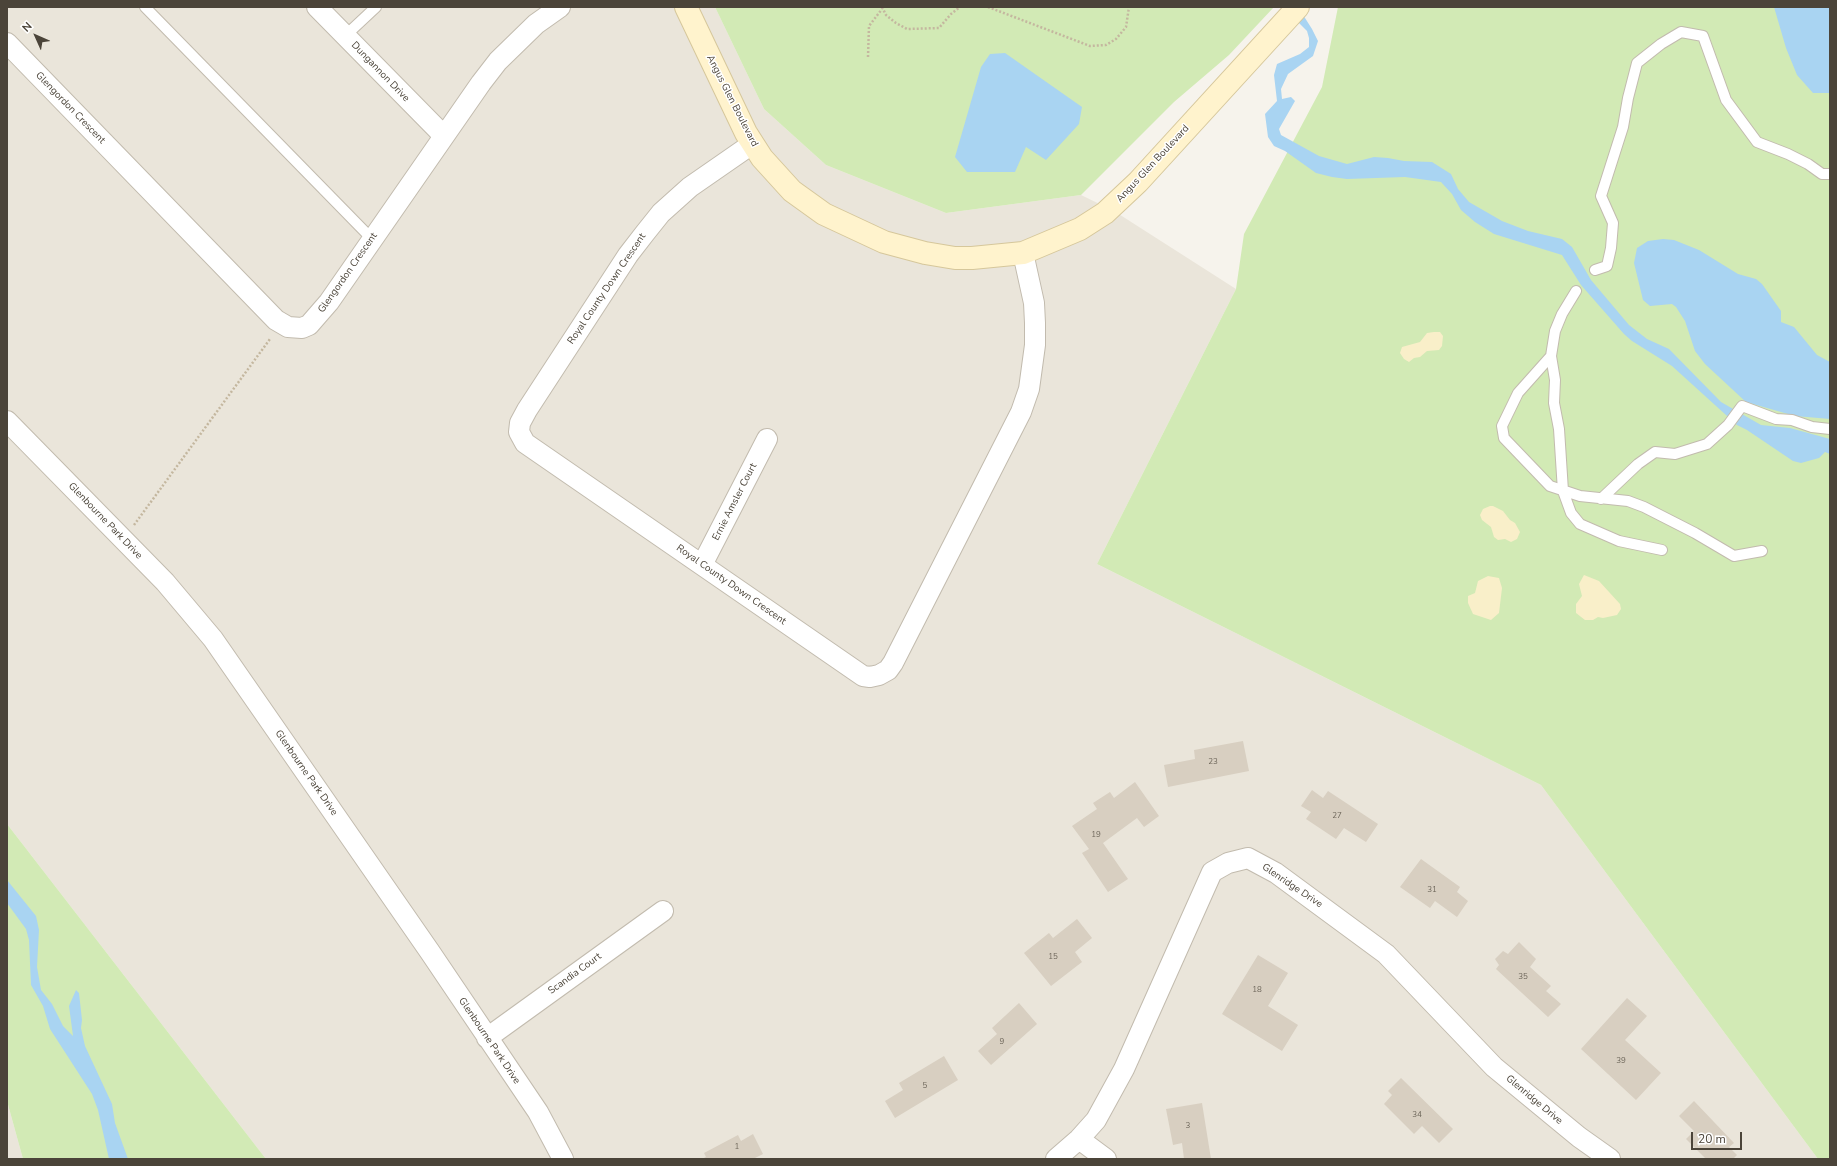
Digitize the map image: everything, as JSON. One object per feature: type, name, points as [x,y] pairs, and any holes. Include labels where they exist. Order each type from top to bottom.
[{"type":"street","name":"Dungannon Drive","points":[[317,7],[444,136]]},
{"type":"street","name":"Glengordon Crescent","points":[[7,44],[280,323],[295,329],[309,325],[329,302],[480,83],[498,61],[536,24],[560,7]]},
{"type":"street","name":"Angus Glen Boulevard","points":[[686,7],[752,144],[773,171],[804,201],[834,219],[884,242],[925,253],[955,258],[986,258],[1023,253],[1080,229],[1115,204],[1138,182],[1298,7]]},
{"type":"street","name":"Royal County Down Crescent","points":[[752,144],[690,187],[661,214],[645,232],[628,255],[527,410],[519,428],[525,443],[855,672],[870,677],[879,675],[888,670],[893,663],[1021,412],[1029,389],[1035,323],[1034,302],[1023,253]]},
{"type":"street","name":"Glenbourne Park Drive","points":[[7,421],[165,582],[213,639],[430,952],[538,1112],[563,1159]]},
{"type":"street","name":"Ernie Amsler Court","points":[[702,565],[767,439]]},
{"type":"street","name":"Glenridge Drive","points":[[1056,1159],[1079,1139],[1096,1120],[1124,1069],[1212,872],[1228,863],[1248,858],[1276,873],[1386,954],[1494,1067],[1579,1137],[1610,1159]]},
{"type":"street","name":"Scandia Court","points":[[487,1038],[663,911]]},
{"type":"street","points":[[1079,1139],[1106,1159]]},
{"type":"lane","points":[[145,7],[372,239]]},
{"type":"lane","points":[[345,36],[376,7]]},
{"type":"lane","points":[[1595,270],[1607,266],[1611,248],[1613,223],[1601,196],[1624,127],[1628,98],[1637,63],[1661,44],[1681,32],[1703,36],[1726,100],[1756,142],[1788,154],[1808,164],[1822,174],[1830,174]]},
{"type":"lane","points":[[1576,291],[1562,314],[1555,331],[1551,356],[1555,380],[1554,403],[1559,428],[1563,491],[1571,513],[1580,524],[1618,541],[1662,550]]},
{"type":"lane","points":[[1551,356],[1518,393],[1502,426],[1504,438],[1550,486],[1580,496],[1628,501],[1644,507],[1734,556],[1762,551]]},
{"type":"lane","points":[[1601,499],[1638,464],[1655,452],[1675,454],[1707,444],[1728,425],[1742,406],[1776,419],[1792,420],[1812,427],[1830,429]]},
{"type":"path","points":[[868,57],[869,26],[882,8],[886,15],[896,23],[907,28],[939,28],[951,14],[960,7]]},
{"type":"path","points":[[988,7],[1090,46],[1106,46],[1116,39],[1126,27],[1129,7]]},
{"type":"path","points":[[132,527],[270,339]]},
{"type":"shaded area","points":[[7,7],[715,7],[764,109],[826,165],[946,213],[1081,195],[1114,211],[1236,289],[1097,564],[1541,785],[1818,1159],[266,1159],[7,824]]},
{"type":"shaded area","points":[[7,1101],[23,1159],[7,1159]]},
{"type":"green space","points":[[715,7],[1274,7],[1229,55],[1174,102],[1081,195],[946,213],[826,165],[764,109]]},
{"type":"green space","points":[[1338,7],[1830,7],[1830,1159],[1818,1159],[1541,785],[1097,564],[1236,289],[1244,234],[1322,87]]},
{"type":"green space","points":[[7,824],[266,1159],[23,1159],[7,1101]]},
{"type":"sand","points":[[1440,332],[1443,336],[1442,346],[1439,350],[1427,351],[1420,357],[1414,358],[1409,362],[1404,359],[1400,353],[1402,347],[1420,342],[1427,333]]},
{"type":"sand","points":[[1490,506],[1503,511],[1510,520],[1515,523],[1520,532],[1517,539],[1511,542],[1505,539],[1498,540],[1494,537],[1491,527],[1482,520],[1480,515],[1483,509]]},
{"type":"sand","points":[[1584,575],[1599,581],[1620,604],[1621,609],[1617,615],[1603,618],[1598,617],[1593,620],[1585,620],[1576,613],[1576,604],[1582,596],[1579,584]]},
{"type":"sand","points":[[1488,576],[1499,578],[1502,588],[1499,613],[1491,620],[1473,614],[1468,603],[1468,596],[1475,593],[1478,581]]},
{"type":"water","points":[[1283,7],[1298,7],[1318,41],[1313,56],[1288,74],[1281,89],[1282,99],[1291,97],[1295,101],[1279,129],[1281,135],[1319,156],[1347,164],[1374,157],[1404,161],[1432,162],[1451,174],[1458,189],[1469,202],[1502,221],[1528,231],[1562,239],[1572,247],[1591,280],[1629,325],[1647,339],[1669,349],[1721,402],[1761,425],[1790,428],[1830,439],[1830,454],[1825,452],[1819,458],[1801,463],[1793,461],[1747,430],[1737,425],[1672,366],[1632,341],[1624,334],[1581,285],[1562,255],[1494,234],[1475,222],[1461,210],[1452,194],[1441,182],[1405,177],[1347,179],[1332,177],[1316,173],[1285,151],[1274,146],[1268,137],[1265,114],[1277,101],[1274,75],[1277,64],[1300,54],[1309,47],[1307,31]]},
{"type":"water","points":[[1774,7],[1830,7],[1830,93],[1813,93],[1797,75],[1786,48]]},
{"type":"water","points":[[1005,53],[1082,107],[1079,124],[1046,160],[1026,147],[1015,172],[967,172],[955,157],[981,67],[990,54]]},
{"type":"water","points":[[1663,239],[1674,240],[1699,250],[1738,274],[1756,279],[1762,284],[1781,311],[1781,322],[1794,327],[1817,355],[1830,362],[1830,419],[1795,416],[1746,402],[1705,364],[1695,351],[1685,321],[1676,307],[1672,304],[1650,306],[1643,300],[1634,263],[1637,248],[1648,241]]},
{"type":"water","points":[[7,880],[36,916],[39,930],[37,967],[41,990],[52,1004],[63,1026],[73,1036],[69,1006],[76,990],[79,993],[82,1020],[81,1028],[85,1046],[112,1104],[115,1123],[128,1159],[109,1159],[98,1110],[92,1094],[50,1029],[43,1006],[31,985],[29,940],[26,929],[7,903]]},
{"type":"building","points":[[1243,741],[1249,771],[1168,787],[1164,765],[1195,759],[1194,750]]},
{"type":"building","points":[[1135,782],[1159,816],[1144,827],[1137,818],[1103,843],[1128,879],[1108,892],[1082,853],[1089,849],[1072,826],[1097,809],[1093,803],[1110,792],[1114,798]]},
{"type":"building","points":[[1312,790],[1323,798],[1328,791],[1378,824],[1366,842],[1344,828],[1336,839],[1306,819],[1311,812],[1301,806]]},
{"type":"building","points":[[1421,859],[1460,887],[1457,892],[1468,901],[1457,917],[1435,901],[1430,908],[1400,887]]},
{"type":"building","points":[[1077,919],[1092,938],[1075,952],[1082,962],[1051,986],[1024,953],[1049,933],[1053,938]]},
{"type":"building","points":[[1519,942],[1536,959],[1530,967],[1551,986],[1546,991],[1561,1004],[1548,1017],[1496,969],[1499,965],[1495,959],[1503,951],[1508,954]]},
{"type":"building","points":[[1258,955],[1288,973],[1268,1006],[1298,1025],[1282,1051],[1222,1014]]},
{"type":"building","points":[[1627,998],[1647,1016],[1625,1040],[1661,1073],[1636,1100],[1581,1049]]},
{"type":"building","points":[[1019,1003],[1037,1024],[991,1065],[978,1051],[997,1034],[992,1028]]},
{"type":"building","points":[[944,1056],[958,1080],[895,1118],[885,1101],[903,1090],[899,1083]]},
{"type":"building","points":[[1401,1078],[1453,1129],[1439,1143],[1422,1126],[1414,1134],[1384,1104],[1392,1095],[1388,1091]]},
{"type":"building","points":[[1694,1101],[1734,1143],[1729,1147],[1737,1155],[1733,1159],[1706,1159],[1686,1139],[1694,1131],[1679,1116]]},
{"type":"building","points":[[1202,1103],[1211,1159],[1184,1159],[1182,1143],[1173,1145],[1166,1109]]},
{"type":"building","points":[[753,1134],[763,1154],[753,1159],[702,1159],[706,1157],[704,1153],[738,1135],[741,1141]]}]
